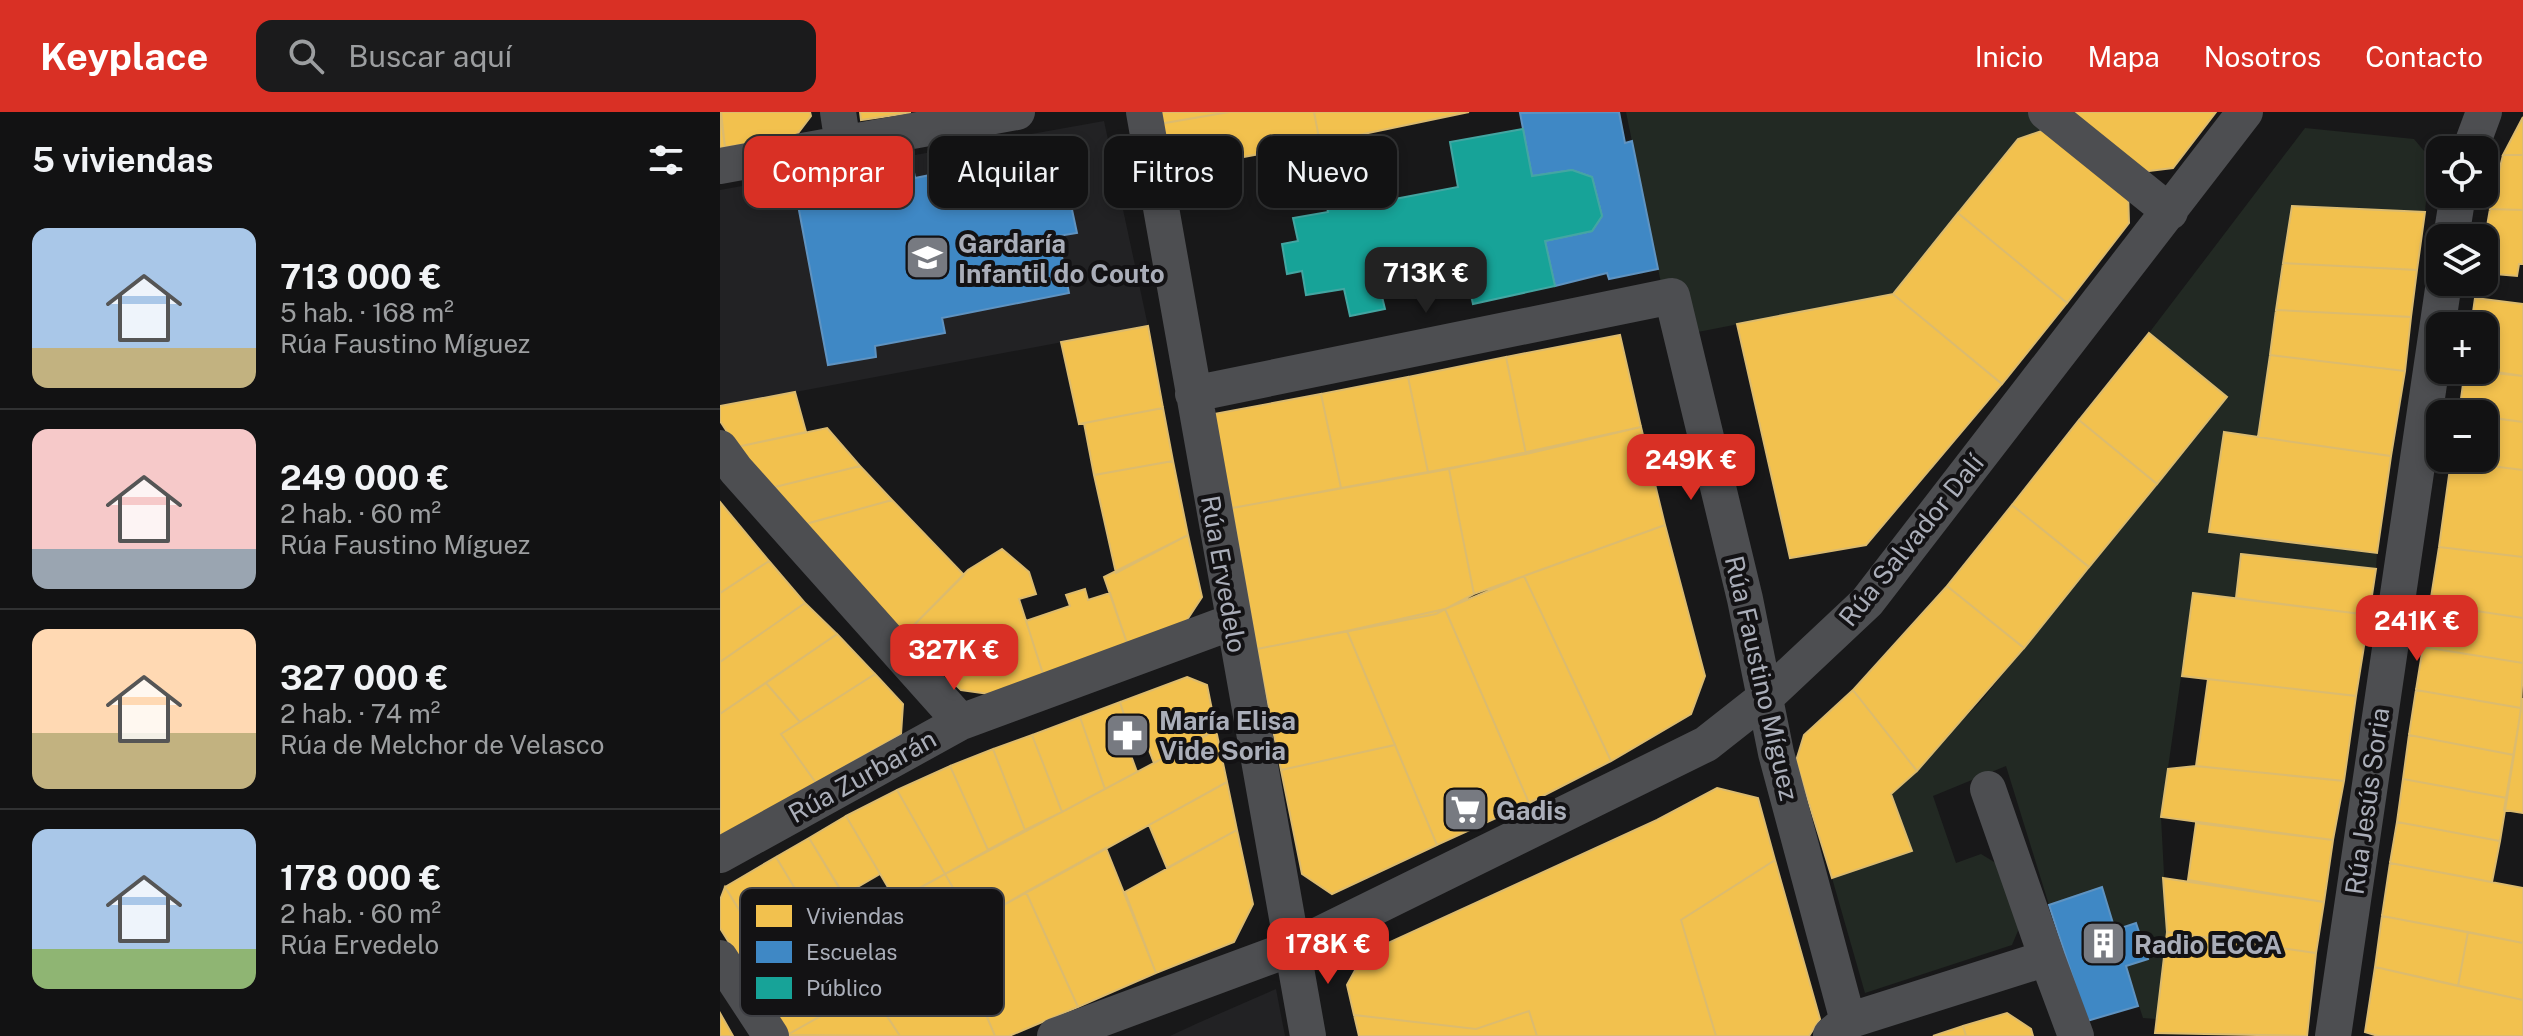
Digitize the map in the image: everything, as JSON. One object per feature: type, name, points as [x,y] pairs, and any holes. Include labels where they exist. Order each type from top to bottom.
[{"type":"street","points":[[720,166],[840,129],[1017,112]]},
{"type":"street","name":"Rúa Ervedelo","points":[[1144,112],[1290,949],[1308,1036]]},
{"type":"street","points":[[2046,112],[2170,212]]},
{"type":"street","points":[[2475,136],[2484,112]]},
{"type":"street","name":"Rúa Salvador Dalí","points":[[1055,1036],[1290,949],[1706,744],[1767,696],[1867,602],[2247,114]]},
{"type":"street","name":"Rúa Faustino Míguez","points":[[1193,394],[1672,296],[1767,696],[1776,753],[1839,1029]]},
{"type":"street","name":"Rúa Jesús Soria","points":[[2333,1036],[2442,296]]},
{"type":"street","points":[[720,448],[746,482],[961,722]]},
{"type":"street","name":"Rúa Zurbarán","points":[[720,855],[961,722],[1232,622]]},
{"type":"street","points":[[1988,789],[2076,1036]]},
{"type":"street","points":[[720,958],[740,989]]},
{"type":"street","points":[[1839,1029],[2047,958]]},
{"type":"street","points":[[758,1016],[771,1036]]},
{"type":"shaded area","points":[[1626,112],[2031,112],[2050,128],[2018,139],[1893,294],[1672,337]]},
{"type":"shaded area","name":"Gardaría Infantil do Couto","points":[[1104,121],[1107,136],[1104,136],[1104,208],[1123,208],[1148,326],[720,406],[720,190],[744,186],[744,208],[913,208],[913,155],[929,152],[929,208],[1088,208],[1088,136],[1021,136]]},
{"type":"shaded area","points":[[2305,128],[2414,139],[2426,153],[2425,212],[2292,206],[2258,437],[2224,433],[2209,532],[2377,553],[2376,569],[2236,598],[2193,593],[2161,817],[2167,932],[2157,1019],[2143,1018],[2126,966],[2148,958],[2136,923],[2115,930],[2102,887],[2049,905],[2006,766],[1933,796],[1956,863],[1981,854],[1999,865],[2020,926],[2012,945],[1865,993],[1832,878],[1911,851],[1891,794],[1981,701],[2227,397],[2149,333]]},
{"type":"shaded area","points":[[1276,989],[1285,1036],[1170,1036],[1198,1023]]},
{"type":"building: Viviendas","points":[[720,112],[725,147],[720,148]]},
{"type":"building: Viviendas","points":[[721,112],[810,112],[811,116],[796,136],[744,136],[744,144],[725,147]]},
{"type":"building: Viviendas","points":[[860,112],[910,112],[910,113],[861,120]]},
{"type":"building: Viviendas","points":[[1157,112],[1229,112],[1159,124]]},
{"type":"building: Viviendas","points":[[1229,112],[1314,112],[1319,136],[1258,136],[1258,154],[1242,157],[1242,136],[1161,136],[1159,124]]},
{"type":"building: Viviendas","points":[[1314,112],[1469,112],[1354,136],[1319,136]]},
{"type":"building: Viviendas","points":[[2073,112],[2216,112],[2173,168],[2141,172]]},
{"type":"building: Viviendas","points":[[2523,117],[2523,155],[2503,155]]},
{"type":"building: Viviendas","points":[[2050,128],[2128,190],[2129,223],[2067,303],[1958,213],[2018,139]]},
{"type":"building: Viviendas","points":[[2503,155],[2523,155],[2523,210],[2490,209],[2498,208],[2498,176]]},
{"type":"building: Viviendas","points":[[2292,206],[2425,212],[2417,270],[2283,263]]},
{"type":"building: Viviendas","points":[[2490,209],[2523,210],[2523,264],[2519,264],[2517,276],[2498,274],[2498,224],[2487,224]]},
{"type":"building: Viviendas","points":[[1958,213],[2067,303],[2002,384],[1893,294]]},
{"type":"building: Viviendas","points":[[2283,263],[2417,270],[2411,317],[2276,310]]},
{"type":"building: Viviendas","points":[[1893,294],[2002,384],[1866,545],[1790,558],[1737,324]]},
{"type":"building: Viviendas","points":[[2475,298],[2523,304],[2523,376],[2498,372],[2498,312],[2473,312]]},
{"type":"building: Viviendas","points":[[2276,310],[2411,317],[2405,371],[2270,355]]},
{"type":"building: Viviendas","points":[[1148,326],[1163,408],[1079,424],[1061,342]]},
{"type":"building: Viviendas","points":[[2149,333],[2227,397],[2157,484],[2079,420]]},
{"type":"building: Viviendas","points":[[1620,335],[1641,427],[1526,454],[1506,357]]},
{"type":"building: Viviendas","points":[[2270,355],[2405,371],[2391,456],[2258,437]]},
{"type":"building: Viviendas","points":[[1506,357],[1526,454],[1428,472],[1408,377]]},
{"type":"building: Viviendas","points":[[2498,373],[2523,376],[2523,422],[2498,418],[2498,400],[2461,400],[2463,384],[2498,384]]},
{"type":"building: Viviendas","points":[[1408,377],[1428,472],[1341,488],[1321,394]]},
{"type":"building: Viviendas","points":[[795,392],[806,432],[737,447],[720,421],[720,406]]},
{"type":"building: Viviendas","points":[[1321,394],[1341,488],[1232,508],[1214,414]]},
{"type":"building: Viviendas","points":[[1163,408],[1173,461],[1094,475],[1084,423]]},
{"type":"building: Viviendas","points":[[2498,419],[2523,422],[2523,470],[2498,467]]},
{"type":"building: Viviendas","points":[[2079,420],[2157,484],[2089,567],[2012,505]]},
{"type":"building: Viviendas","points":[[1641,427],[1665,525],[1474,594],[1449,469]]},
{"type":"building: Viviendas","points":[[827,428],[860,466],[771,488],[737,447]]},
{"type":"building: Viviendas","points":[[2224,432],[2391,456],[2377,553],[2209,532]]},
{"type":"building: Viviendas","points":[[1173,461],[1188,535],[1116,573],[1094,475]]},
{"type":"building: Viviendas","points":[[860,466],[892,500],[802,525],[771,488]]},
{"type":"building: Viviendas","points":[[2498,467],[2523,470],[2523,557],[2439,547],[2449,472],[2498,472]]},
{"type":"building: Viviendas","points":[[1449,469],[1474,594],[1436,614],[1257,649],[1232,508]]},
{"type":"building: Viviendas","points":[[892,500],[964,575],[904,635],[802,525]]},
{"type":"building: Viviendas","points":[[720,502],[769,561],[720,593]]},
{"type":"building: Viviendas","points":[[2012,505],[2089,567],[2024,648],[1947,586]]},
{"type":"building: Viviendas","points":[[1665,525],[1705,676],[1691,714],[1611,761],[1524,576]]},
{"type":"building: Viviendas","points":[[1188,535],[1202,597],[1183,626],[1128,646],[1104,577]]},
{"type":"building: Viviendas","points":[[2439,547],[2523,557],[2523,618],[2430,604]]},
{"type":"building: Viviendas","points":[[1002,549],[1029,572],[1036,594],[1019,599],[1043,674],[989,694],[961,690],[904,635],[968,570]]},
{"type":"building: Viviendas","points":[[2241,554],[2376,569],[2369,615],[2236,598]]},
{"type":"building: Viviendas","points":[[769,561],[805,603],[720,662],[720,593]]},
{"type":"building: Viviendas","points":[[1524,576],[1611,761],[1529,803],[1445,609]]},
{"type":"building: Viviendas","points":[[1947,586],[2024,648],[1917,771],[1853,690]]},
{"type":"building: Viviendas","points":[[1085,589],[1088,600],[1110,593],[1128,646],[1043,674],[1026,621],[1070,606],[1066,595]]},
{"type":"building: Viviendas","points":[[2193,593],[2369,615],[2356,696],[2182,676]]},
{"type":"building: Viviendas","points":[[805,603],[837,634],[720,714],[720,662]]},
{"type":"building: Viviendas","points":[[2430,604],[2523,618],[2523,663],[2423,647]]},
{"type":"building: Viviendas","points":[[1445,609],[1529,803],[1437,845],[1347,631]]},
{"type":"building: Viviendas","points":[[1347,631],[1395,745],[1281,770],[1257,649]]},
{"type":"building: Viviendas","points":[[837,634],[875,674],[800,722],[766,683]]},
{"type":"building: Viviendas","points":[[2423,647],[2523,663],[2521,708],[2416,690]]},
{"type":"building: Viviendas","points":[[875,674],[903,704],[901,734],[816,783],[781,734]]},
{"type":"building: Viviendas","points":[[1187,677],[1207,685],[1216,730],[1154,763],[1142,732],[1131,737],[1120,702]]},
{"type":"building: Viviendas","points":[[2208,679],[2356,696],[2344,781],[2196,766]]},
{"type":"building: Viviendas","points":[[766,683],[800,722],[781,734],[816,783],[720,839],[720,714]]},
{"type":"building: Viviendas","points":[[1853,690],[1917,771],[1891,794],[1912,851],[1832,878],[1796,761],[1804,735]]},
{"type":"building: Viviendas","points":[[2416,690],[2521,708],[2514,755],[2409,735]]},
{"type":"building: Viviendas","points":[[2523,698],[2523,813],[2504,810]]},
{"type":"building: Viviendas","points":[[1120,702],[1131,737],[1125,739],[1137,772],[1105,789],[1080,717]]},
{"type":"building: Viviendas","points":[[1080,717],[1105,789],[1062,812],[1032,735]]},
{"type":"building: Viviendas","points":[[1216,730],[1227,782],[1004,905],[1004,888],[953,888],[945,874]]},
{"type":"building: Viviendas","points":[[1032,735],[1062,812],[1025,830],[993,749]]},
{"type":"building: Viviendas","points":[[2409,735],[2514,755],[2507,798],[2403,779]]},
{"type":"building: Viviendas","points":[[1395,745],[1437,845],[1332,894],[1302,874],[1281,770]]},
{"type":"building: Viviendas","points":[[993,749],[1025,830],[988,850],[950,766]]},
{"type":"building: Viviendas","points":[[950,766],[988,850],[945,874],[897,790]]},
{"type":"building: Viviendas","points":[[2196,766],[2344,781],[2333,840],[2161,817],[2168,769]]},
{"type":"building: Viviendas","points":[[2403,779],[2507,798],[2500,841],[2397,822]]},
{"type":"building: Viviendas","points":[[1227,782],[1237,830],[1167,868],[1149,825]]},
{"type":"building: Viviendas","points":[[1717,788],[1758,798],[1775,860],[1681,920],[1716,1036],[1537,1036],[1529,1011],[1476,1029],[1354,1015],[1347,985],[1364,954],[1657,820]]},
{"type":"building: Viviendas","points":[[897,790],[945,874],[920,888],[888,888],[846,816]]},
{"type":"building: Viviendas","points":[[846,816],[880,874],[856,888],[840,888],[809,838]]},
{"type":"building: Viviendas","points":[[2397,822],[2500,841],[2492,882],[2390,863]]},
{"type":"building: Viviendas","points":[[2196,823],[2333,840],[2324,902],[2188,880]]},
{"type":"building: Viviendas","points":[[1237,830],[1253,904],[1234,942],[1156,973],[1125,892]]},
{"type":"building: Viviendas","points":[[809,838],[839,888],[795,888],[776,857]]},
{"type":"building: Viviendas","points":[[1106,848],[1156,973],[1078,1007],[1026,892]]},
{"type":"building: Viviendas","points":[[776,857],[795,888],[740,888],[740,911],[725,887]]},
{"type":"building: Viviendas","points":[[1775,860],[1820,1019],[1809,1036],[1716,1036],[1681,920]]},
{"type":"building: Viviendas","points":[[2390,863],[2523,888],[2523,943],[2382,916]]},
{"type":"building: Viviendas","points":[[945,874],[953,888],[920,888]]},
{"type":"building: Viviendas","points":[[2163,878],[2324,902],[2316,953],[2167,932]]},
{"type":"building: Viviendas","points":[[725,887],[740,911],[740,960],[720,928],[720,900]]},
{"type":"building: Viviendas","points":[[1026,892],[1078,1007],[1009,1036],[995,1036],[987,1016],[1004,1016],[1004,904]]},
{"type":"building: Viviendas","points":[[2382,916],[2468,932],[2458,986],[2375,967]]},
{"type":"building: Viviendas","points":[[2167,932],[2316,953],[2307,1036],[2155,1033]]},
{"type":"building: Viviendas","points":[[2468,932],[2523,943],[2523,1000],[2458,986]]},
{"type":"building: Viviendas","points":[[2375,967],[2523,1000],[2523,1036],[2378,1036],[2365,1032]]},
{"type":"building: Viviendas","points":[[1529,1011],[1537,1036],[1359,1036],[1354,1015],[1476,1029]]},
{"type":"building: Viviendas","points":[[720,1013],[733,1036],[720,1036]]},
{"type":"building: Viviendas","points":[[2007,1013],[2031,1029],[2033,1036],[1966,1036],[1963,1026]]},
{"type":"building: Viviendas","points":[[775,1016],[821,1016],[787,1035]]},
{"type":"building: Viviendas","points":[[821,1016],[887,1016],[900,1036],[787,1035]]},
{"type":"building: Viviendas","points":[[887,1016],[987,1016],[995,1036],[900,1036]]},
{"type":"building: Viviendas","points":[[1963,1026],[1966,1036],[1933,1036]]},
{"type":"building: Escuelas","points":[[1619,112],[1625,143],[1632,141],[1658,269],[1609,279],[1607,273],[1555,286],[1545,241],[1592,231],[1602,216],[1592,177],[1572,170],[1532,176],[1520,113]]},
{"type":"building: Escuelas","points":[[913,167],[915,178],[929,175],[929,208],[1072,208],[1077,233],[1058,236],[1069,293],[942,318],[945,333],[875,346],[876,357],[828,365],[799,208],[913,208]]},
{"type":"building: Escuelas","name":"Radio ECCA","points":[[2102,887],[2115,930],[2136,923],[2148,959],[2126,966],[2138,1006],[2087,1021],[2049,905]]},
{"type":"building: Público","points":[[1523,129],[1532,176],[1572,170],[1592,177],[1602,216],[1592,231],[1545,241],[1555,286],[1473,304],[1463,261],[1378,280],[1385,309],[1350,316],[1344,289],[1306,295],[1302,271],[1287,274],[1282,244],[1298,241],[1293,218],[1328,212],[1327,208],[1397,208],[1397,199],[1458,187],[1450,142]]},
{"type":"place","name":"Gardaría Infantil do Couto","points":[[927,258]]},
{"type":"place","name":"María Elisa Vide Soria","points":[[1128,735]]},
{"type":"place","name":"Gadis","points":[[1465,810]]},
{"type":"place","name":"Radio ECCA","points":[[2103,944]]}]
